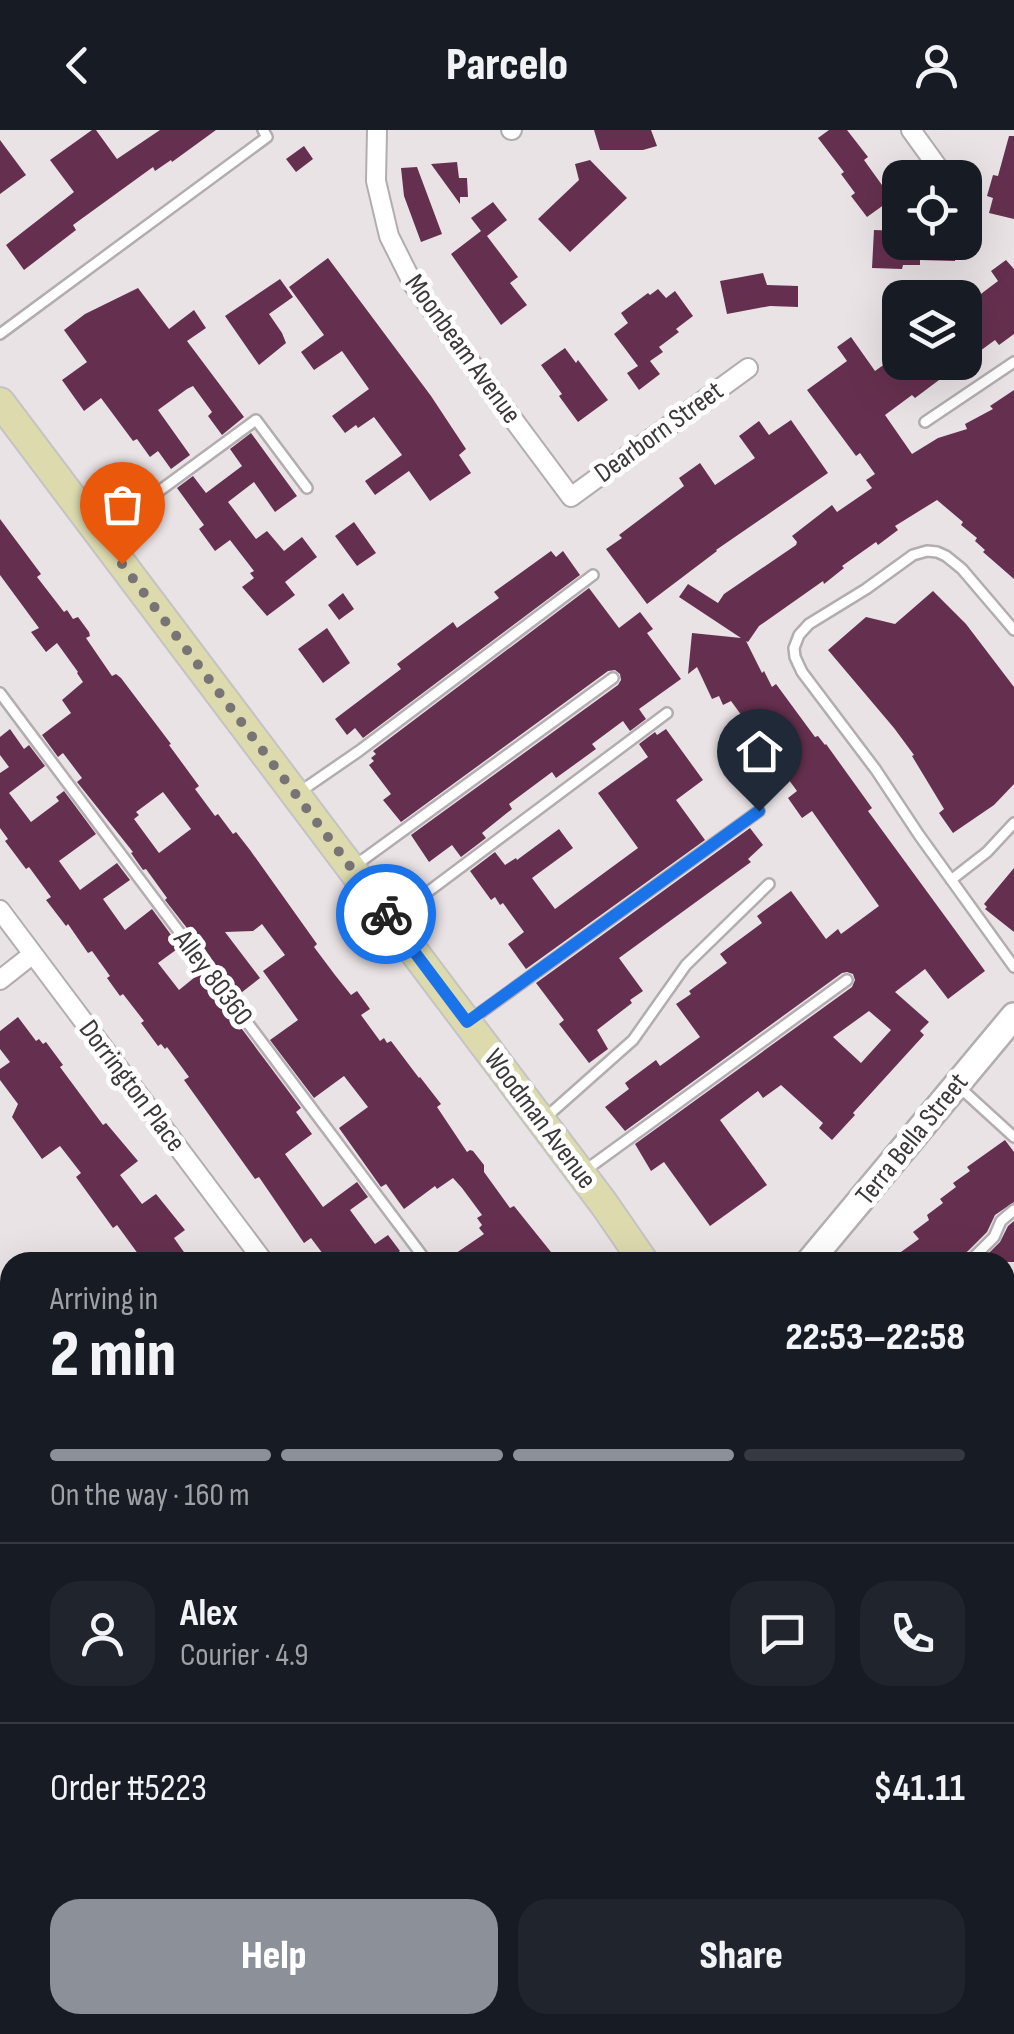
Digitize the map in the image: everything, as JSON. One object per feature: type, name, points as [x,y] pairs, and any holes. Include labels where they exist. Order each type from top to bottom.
[{"type":"main road","name":"Woodman Avenue","points":[[0,402],[637,1252]]},
{"type":"main road","name":"Terra Bella Street","points":[[817,1252],[1014,1016]]},
{"type":"street","name":"Moonbeam Avenue","points":[[376,130],[376,181],[388,236],[414,286],[571,496]]},
{"type":"street","points":[[911,130],[934,160]]},
{"type":"street","name":"Dearborn Street","points":[[571,496],[748,368]]},
{"type":"street","name":"Dorrington Place","points":[[0,910],[256,1252]]},
{"type":"street","points":[[0,980],[33,954]]},
{"type":"lane","points":[[0,334],[267,137],[263,130]]},
{"type":"lane","points":[[925,422],[1014,362]]},
{"type":"lane","points":[[100,534],[256,420],[306,488]]},
{"type":"lane","points":[[1014,630],[962,568],[946,556],[927,552],[914,556],[809,624],[794,648],[802,672],[1014,967]]},
{"type":"lane","points":[[296,794],[360,751],[593,575]]},
{"type":"lane","points":[[350,868],[613,678]]},
{"type":"lane","name":"Alley 80360","points":[[0,693],[419,1252]]},
{"type":"lane","points":[[390,920],[667,713]]},
{"type":"lane","points":[[467,1022],[759,811]]},
{"type":"lane","points":[[951,880],[988,852],[1014,823]]},
{"type":"lane","points":[[540,1122],[634,1040],[686,964],[770,884]]},
{"type":"lane","points":[[580,1174],[848,980]]},
{"type":"lane","points":[[956,1085],[1014,1137]]},
{"type":"lane","points":[[978,1252],[1014,1210]]},
{"type":"building","points":[[96,130],[117,159],[160,130],[216,130],[172,162],[155,171],[153,167],[73,225],[76,230],[24,270],[6,245],[74,192],[50,160]]},
{"type":"building","points":[[594,130],[651,130],[657,146],[643,150],[600,150]]},
{"type":"building","points":[[829,130],[847,130],[868,157],[864,160],[882,185],[882,206],[867,217],[851,196],[855,193],[841,174],[844,172],[818,138]]},
{"type":"building","points":[[1009,136],[1014,136],[1014,219],[989,213],[993,198],[987,196],[993,175],[998,176]]},
{"type":"building","points":[[0,140],[26,175],[0,194]]},
{"type":"building","points":[[304,146],[313,159],[296,172],[286,159]]},
{"type":"building","points":[[590,160],[627,198],[570,252],[538,219],[579,180],[575,164]]},
{"type":"building","points":[[457,162],[459,178],[467,178],[468,197],[460,197],[460,204],[431,164]]},
{"type":"building","points":[[417,167],[442,234],[421,242],[404,196],[401,168]]},
{"type":"building","points":[[493,202],[507,220],[487,236],[518,277],[510,283],[527,305],[501,325],[451,254],[481,231],[471,218]]},
{"type":"building","points":[[874,230],[882,230],[882,260],[920,260],[920,265],[903,265],[902,269],[872,268]]},
{"type":"building","points":[[328,258],[466,449],[459,455],[471,473],[430,501],[409,471],[375,495],[365,481],[402,455],[374,417],[345,433],[332,416],[369,389],[342,351],[314,370],[301,352],[324,335],[289,287]]},
{"type":"building","points":[[1006,260],[1014,269],[1014,334],[999,345],[995,340],[982,350],[982,293],[998,281],[991,271]]},
{"type":"building","points":[[763,273],[767,285],[798,286],[798,307],[770,306],[727,314],[720,281]]},
{"type":"building","points":[[280,279],[293,297],[269,314],[286,343],[259,365],[225,316]]},
{"type":"building","points":[[138,288],[169,329],[194,310],[206,328],[187,341],[244,417],[222,435],[208,416],[212,412],[193,386],[187,389],[158,410],[190,455],[171,469],[158,451],[150,457],[137,439],[133,441],[101,398],[84,411],[62,380],[87,362],[64,330],[85,314]]},
{"type":"building","points":[[658,289],[666,298],[675,291],[693,316],[659,347],[663,352],[650,361],[660,374],[639,390],[627,373],[638,366],[614,334],[628,323],[621,313]]},
{"type":"building","points":[[851,337],[875,371],[882,366],[882,380],[939,380],[885,415],[912,454],[938,438],[967,429],[965,424],[993,409],[990,406],[1014,390],[1014,579],[983,552],[975,541],[977,538],[961,525],[963,522],[937,500],[895,526],[898,530],[842,566],[824,584],[823,581],[759,626],[746,641],[772,687],[776,684],[815,737],[826,744],[872,808],[868,811],[985,971],[948,999],[925,969],[895,992],[929,1022],[920,1031],[924,1035],[832,1140],[819,1128],[823,1123],[781,1085],[763,1098],[758,1091],[720,1120],[767,1185],[710,1226],[664,1162],[651,1171],[635,1144],[852,987],[853,974],[842,973],[625,1131],[605,1107],[629,1089],[625,1083],[656,1060],[660,1066],[700,1037],[676,1004],[727,963],[720,954],[762,923],[757,916],[791,891],[826,939],[838,929],[841,934],[879,906],[812,811],[802,818],[788,798],[797,791],[731,701],[723,705],[719,696],[712,699],[697,667],[688,674],[692,633],[741,638],[679,597],[688,584],[718,603],[724,594],[796,545],[792,536],[832,505],[837,512],[872,488],[866,480],[875,474],[860,453],[856,456],[807,390],[847,361],[837,347]],"holes":[[[869,1011],[891,1030],[861,1063],[833,1037]]]},
{"type":"building","points":[[565,348],[608,400],[578,422],[541,365]]},
{"type":"building","points":[[791,420],[828,473],[716,550],[647,604],[606,549],[684,486],[679,478],[700,463],[715,485],[755,458],[739,436],[759,421],[769,435]]},
{"type":"building","points":[[251,433],[297,496],[275,512],[254,482],[228,502],[256,539],[267,531],[284,551],[302,537],[317,557],[285,582],[295,595],[267,616],[242,587],[254,578],[250,573],[254,571],[230,540],[215,551],[199,529],[204,525],[177,488],[193,476],[206,493],[242,466],[230,449]]},
{"type":"building","points":[[0,519],[64,612],[67,610],[73,619],[78,617],[89,632],[86,638],[112,676],[121,678],[171,744],[215,816],[218,814],[250,850],[335,975],[351,995],[357,991],[370,1009],[361,1015],[380,1041],[391,1041],[441,1104],[437,1107],[467,1152],[473,1151],[510,1208],[514,1206],[551,1252],[458,1252],[484,1234],[477,1218],[482,1215],[453,1178],[404,1209],[386,1184],[381,1187],[339,1128],[368,1107],[344,1076],[314,1098],[270,1040],[298,1020],[263,971],[285,955],[262,924],[253,931],[225,932],[260,978],[237,996],[146,869],[77,782],[82,778],[63,753],[58,757],[42,735],[71,713],[62,700],[83,682],[57,643],[46,652],[31,632],[39,628],[0,575]],"holes":[[[163,792],[191,829],[159,853],[134,819],[139,815],[136,812]]]},
{"type":"building","points":[[354,522],[376,553],[357,566],[335,536]]},
{"type":"building","points":[[551,551],[556,557],[563,551],[580,575],[363,738],[355,728],[347,735],[335,719],[401,669],[397,664],[453,622],[457,628],[499,598],[494,592]]},
{"type":"building","points":[[589,588],[619,628],[640,612],[653,629],[647,633],[681,679],[639,709],[646,719],[630,731],[623,721],[592,744],[596,749],[556,778],[552,772],[509,804],[512,809],[482,833],[486,838],[461,857],[452,845],[429,862],[411,835],[618,685],[620,674],[608,671],[401,822],[383,800],[391,794],[369,765],[376,754],[373,751]]},
{"type":"building","points":[[933,591],[966,624],[1014,687],[1014,784],[994,805],[953,833],[939,813],[944,809],[914,755],[828,650],[866,617],[895,624]]},
{"type":"building","points":[[343,593],[354,609],[339,620],[328,605]]},
{"type":"building","points":[[327,628],[350,663],[323,683],[298,649]]},
{"type":"building","points":[[10,729],[24,749],[29,745],[45,766],[9,793],[31,822],[59,801],[56,797],[64,791],[96,834],[59,861],[80,890],[117,863],[130,880],[103,899],[125,930],[152,909],[180,947],[158,963],[179,990],[200,973],[301,1108],[296,1112],[312,1134],[285,1154],[323,1207],[357,1182],[368,1197],[350,1210],[375,1244],[388,1235],[399,1252],[322,1252],[311,1238],[304,1243],[184,1080],[189,1077],[167,1047],[158,1046],[141,1023],[144,1021],[107,978],[110,976],[92,951],[88,953],[66,926],[46,900],[51,897],[5,841],[8,839],[0,828],[0,773],[9,767],[0,755],[0,737]]},
{"type":"building","points":[[666,729],[703,780],[676,800],[705,840],[526,969],[508,944],[524,932],[503,903],[500,905],[495,897],[491,900],[470,871],[495,852],[505,865],[517,860],[559,829],[573,848],[532,878],[555,909],[638,848],[598,793],[648,757],[639,744]]},
{"type":"building","points":[[750,828],[763,845],[748,859],[751,862],[619,958],[643,991],[597,1030],[608,1049],[589,1063],[559,1024],[564,1020],[536,983]]},
{"type":"building","points":[[1014,868],[1014,932],[984,904]]},
{"type":"building","points":[[18,1017],[36,1041],[46,1042],[103,1125],[106,1123],[138,1161],[120,1175],[142,1204],[156,1194],[185,1230],[174,1238],[184,1252],[137,1252],[117,1225],[113,1228],[76,1177],[81,1173],[60,1146],[42,1159],[12,1117],[18,1104],[0,1080],[0,1069],[10,1062],[0,1049],[0,1031]]},
{"type":"building","points":[[1005,1140],[1014,1152],[1014,1202],[995,1215],[987,1232],[966,1252],[901,1252],[919,1239],[913,1232],[943,1203],[940,1199],[956,1187],[953,1183],[970,1171],[967,1167]]},
{"type":"building","points":[[1014,1221],[1014,1252],[990,1252],[1000,1242]]},
{"type":"way so far","points":[[122,564],[386,914]]},
{"type":"route","points":[[386,914],[467,1022],[759,811]]}]
